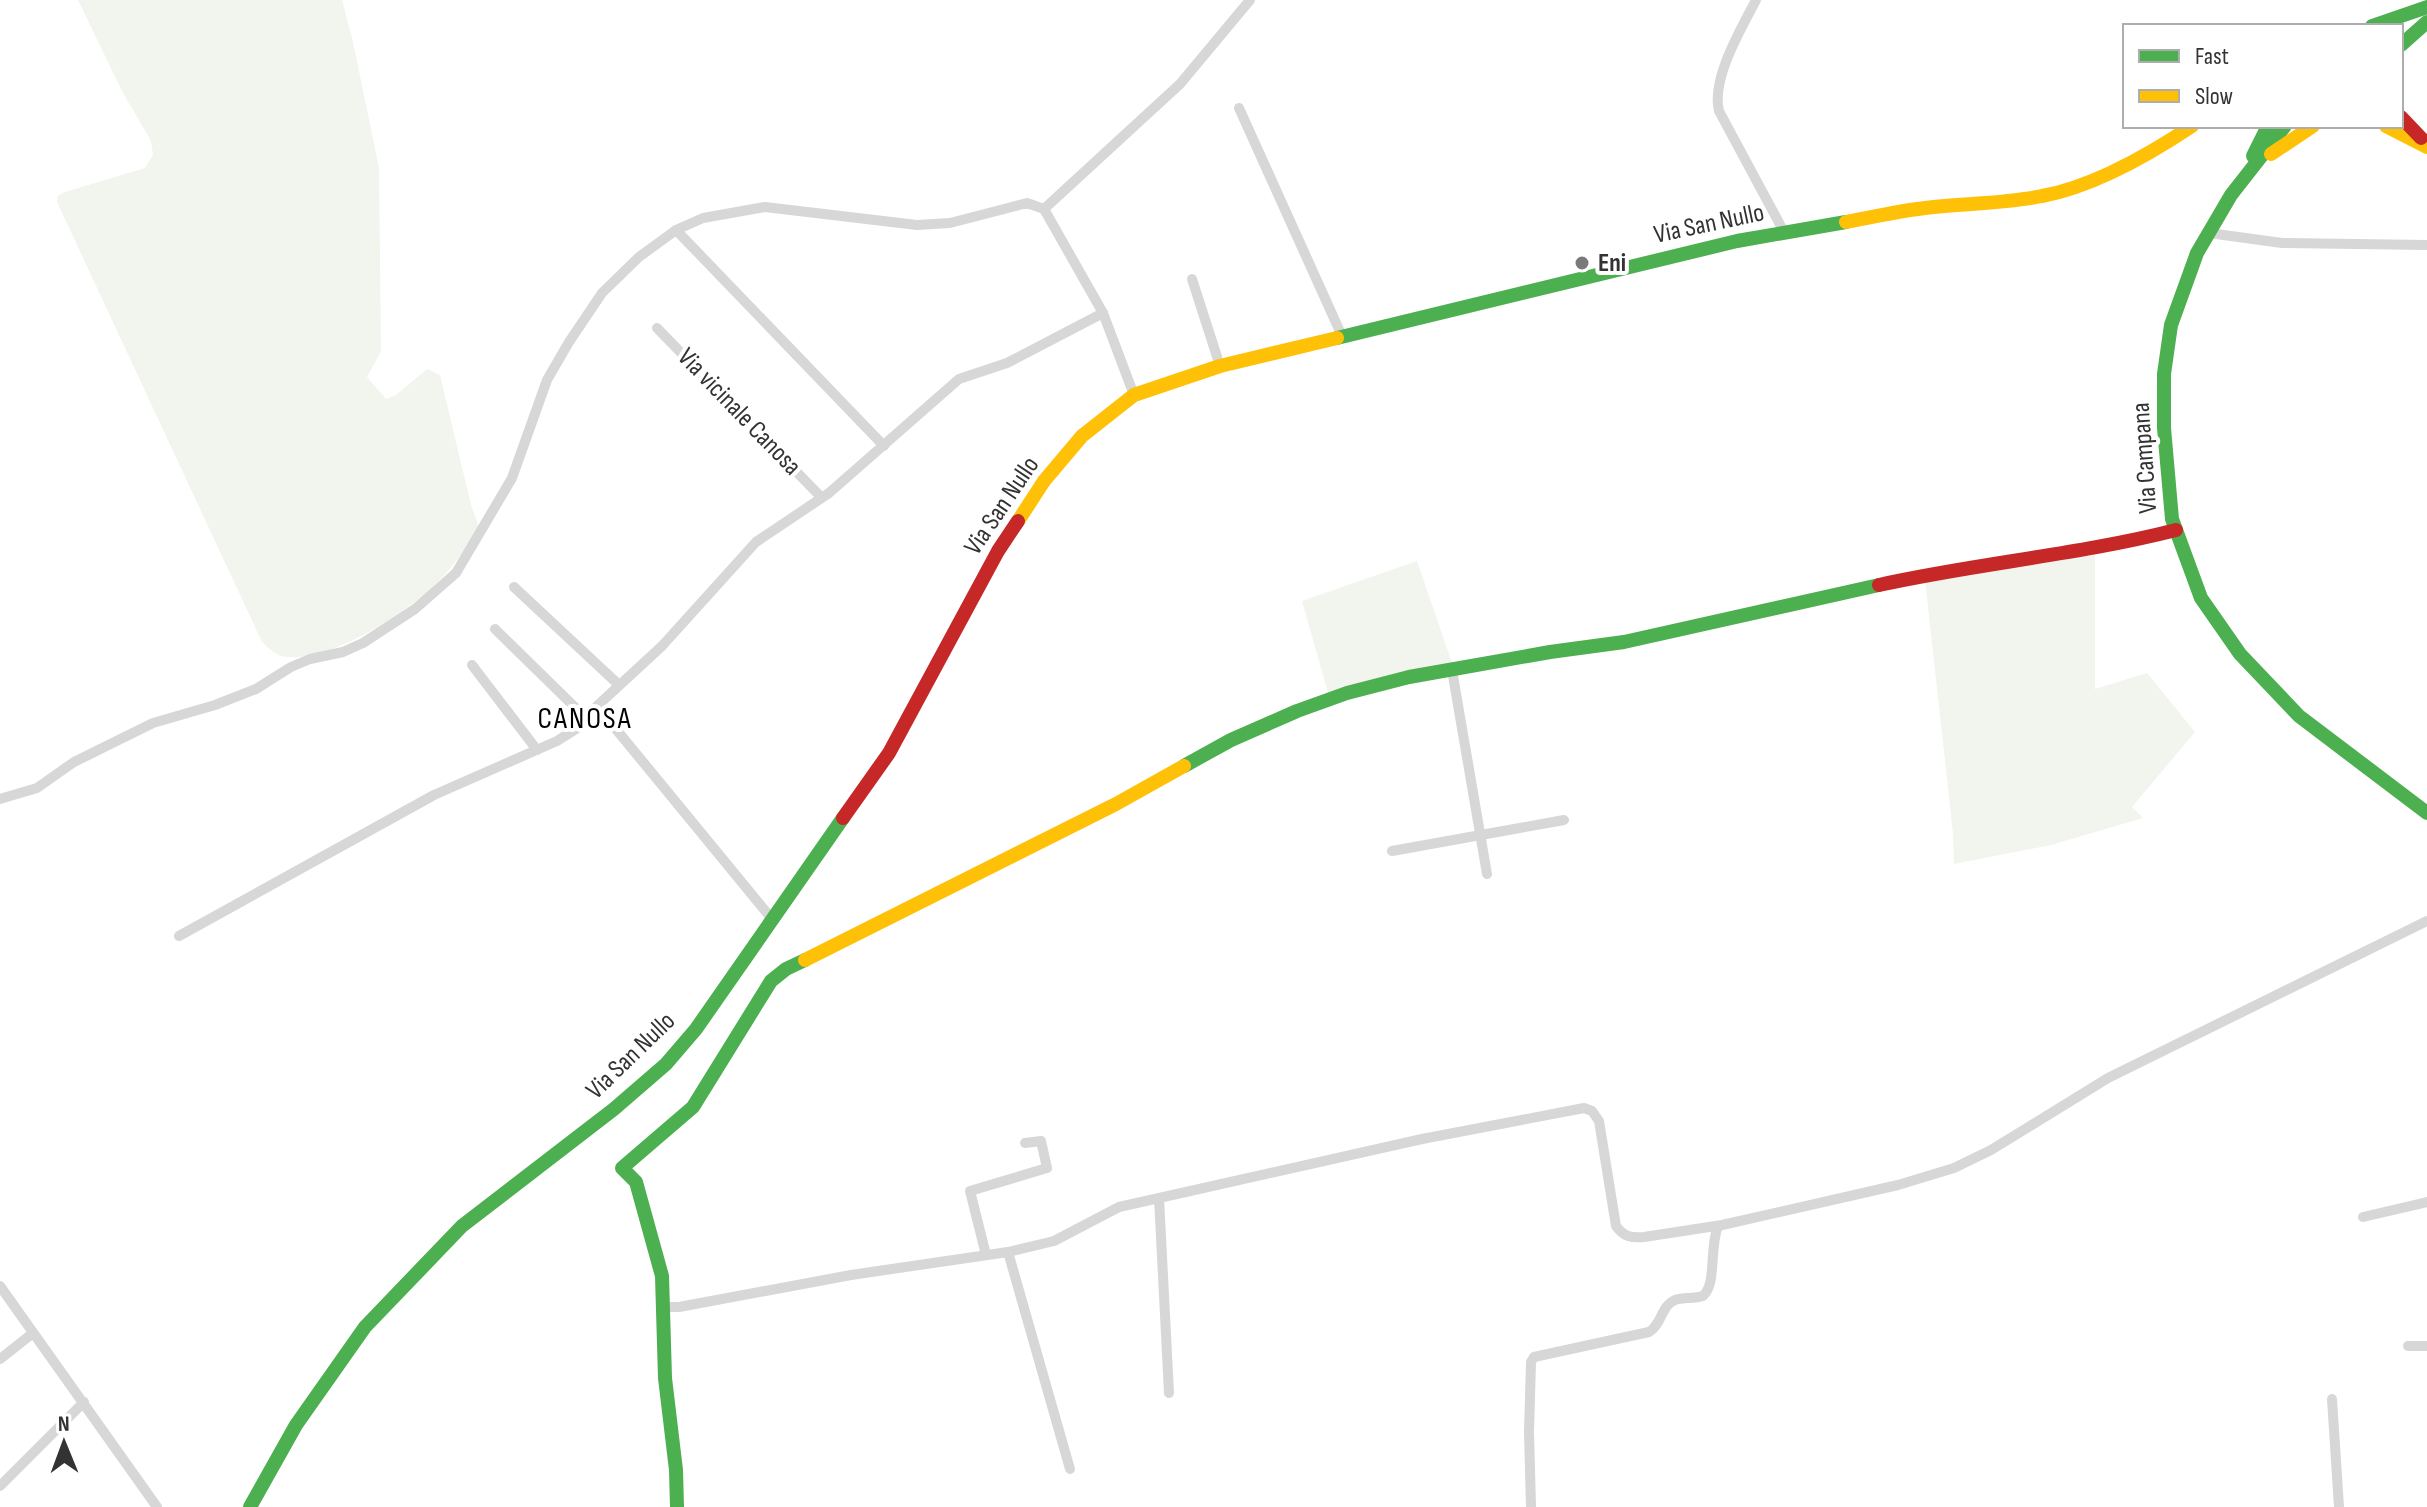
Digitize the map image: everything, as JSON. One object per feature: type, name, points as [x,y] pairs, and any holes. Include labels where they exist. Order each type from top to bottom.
[{"type":"street","points":[[1044,209],[1180,84],[1250,0]]},
{"type":"street","points":[[1756,0],[1719,83],[1717,103],[1784,232]]},
{"type":"street","points":[[2378,24],[2427,7]]},
{"type":"street","points":[[2403,43],[2427,22]]},
{"type":"street","points":[[1239,108],[1342,336]]},
{"type":"street","points":[[2403,119],[2427,145]]},
{"type":"street","name":"Via San Nullo","points":[[250,1507],[296,1425],[365,1327],[462,1226],[614,1109],[666,1064],[696,1029],[889,753],[998,551],[1044,481],[1082,436],[1134,395],[1220,366],[1737,241],[1925,208],[2045,196],[2093,179],[2162,146],[2189,128]]},
{"type":"street","points":[[2231,195],[2267,128]]},
{"type":"street","name":"Via Campana","points":[[2284,128],[2231,195],[2197,253],[2171,325],[2164,374],[2164,428],[2172,519],[2201,598],[2240,654],[2299,716],[2427,813]]},
{"type":"street","name":"Via Campana","points":[[2258,163],[2310,128]]},
{"type":"street","points":[[2390,128],[2427,145]]},
{"type":"street","points":[[0,799],[37,788],[74,762],[153,723],[215,705],[256,689],[300,663],[343,652],[363,643],[444,586],[456,573],[512,478],[547,380],[602,293],[639,257],[676,230],[703,218],[765,207],[917,225],[950,223],[1027,203],[1044,209],[1103,313],[1134,395]]},
{"type":"street","points":[[676,230],[884,446]]},
{"type":"street","points":[[2209,233],[2282,243],[2427,245]]},
{"type":"street","points":[[1192,279],[1220,366]]},
{"type":"street","points":[[588,720],[597,706],[662,646],[756,542],[820,496],[829,493],[959,379],[1007,363],[1103,313]]},
{"type":"street","name":"Via vicinale Canosa","points":[[657,328],[820,496]]},
{"type":"street","points":[[677,1507],[658,1256],[636,1182],[622,1168],[693,1107],[771,981],[786,969],[1053,836],[1268,723],[1347,693],[1409,677],[1624,642],[1949,569],[2106,546],[2176,530]]},
{"type":"street","points":[[514,587],[619,685]]},
{"type":"street","points":[[495,629],[588,720]]},
{"type":"street","points":[[472,665],[537,750]]},
{"type":"street","points":[[1452,670],[1487,874]]},
{"type":"street","points":[[179,936],[434,795],[570,734],[598,715],[606,717],[772,919]]},
{"type":"street","points":[[1392,851],[1564,820]]},
{"type":"street","points":[[664,1307],[1008,1252],[1054,1241],[1119,1207],[1473,1128],[1584,1108],[1592,1111],[1599,1121],[1616,1226],[1621,1234],[1631,1238],[1644,1237],[1718,1226],[1898,1185],[1954,1168],[1991,1150],[2108,1078],[2427,921]]},
{"type":"street","points":[[986,1255],[970,1191],[1047,1168],[1041,1141],[1025,1143]]},
{"type":"street","points":[[1159,1198],[1169,1393]]},
{"type":"street","points":[[2363,1217],[2427,1202]]},
{"type":"street","points":[[1531,1507],[1529,1432],[1531,1362],[1534,1357],[1649,1332],[1673,1300],[1703,1296],[1711,1287],[1712,1246],[1718,1226]]},
{"type":"street","points":[[1008,1252],[1070,1469]]},
{"type":"street","points":[[2,1292],[157,1507]]},
{"type":"street","points":[[0,1359],[33,1333]]},
{"type":"street","points":[[2408,1346],[2427,1346]]},
{"type":"street","points":[[2332,1399],[2339,1507]]},
{"type":"street","points":[[0,1486],[84,1402]]},
{"type":"shaded area","points":[[78,0],[342,0],[379,168],[381,351],[367,377],[386,399],[396,395],[427,369],[440,375],[479,527],[451,567],[433,586],[396,615],[351,641],[306,656],[283,657],[262,642],[57,202],[58,196],[65,192],[145,168],[153,155],[151,141],[122,91]]},
{"type":"shaded area","points":[[2095,555],[2095,689],[2147,673],[2195,732],[2132,807],[2143,818],[2051,845],[1954,864],[1925,580]]},
{"type":"shaded area","points":[[1417,561],[1453,666],[1329,696],[1302,601]]},
{"type":"traffic: fast","points":[[2378,24],[2427,7]]},
{"type":"traffic: fast","points":[[2403,43],[2427,22]]},
{"type":"traffic: fast","points":[[2253,156],[2267,128]]},
{"type":"traffic: fast","points":[[2283,128],[2231,195],[2197,253],[2171,325],[2164,374],[2164,428],[2172,519],[2201,598],[2240,654],[2299,716],[2427,813]]},
{"type":"traffic: fast","points":[[1337,338],[1737,241],[1846,222]]},
{"type":"traffic: fast","points":[[1184,766],[1231,740],[1347,693],[1409,677],[1624,642],[1879,585]]},
{"type":"traffic: fast","points":[[250,1507],[296,1425],[365,1327],[462,1226],[614,1109],[666,1064],[696,1029],[843,818]]},
{"type":"traffic: fast","points":[[677,1507],[676,1470],[665,1378],[662,1276],[636,1182],[622,1168],[693,1107],[771,981],[805,960]]},
{"type":"traffic: slow","points":[[1846,222],[1915,209],[2013,201],[2061,192],[2120,168],[2189,128]]},
{"type":"traffic: slow","points":[[2271,154],[2310,128]]},
{"type":"traffic: slow","points":[[2390,128],[2427,147]]},
{"type":"traffic: slow","points":[[1018,521],[1044,481],[1082,436],[1134,395],[1220,366],[1337,338]]},
{"type":"traffic: slow","points":[[805,960],[1116,804],[1184,766]]},
{"type":"traffic: jam","points":[[2403,119],[2421,138]]},
{"type":"traffic: jam","points":[[843,818],[889,753],[998,551],[1018,521]]},
{"type":"traffic: jam","points":[[1879,585],[2176,530]]},
{"type":"place","name":"Eni","points":[[1582,263]]},
{"type":"district","name":"CANOSA","points":[[585,719]]}]
